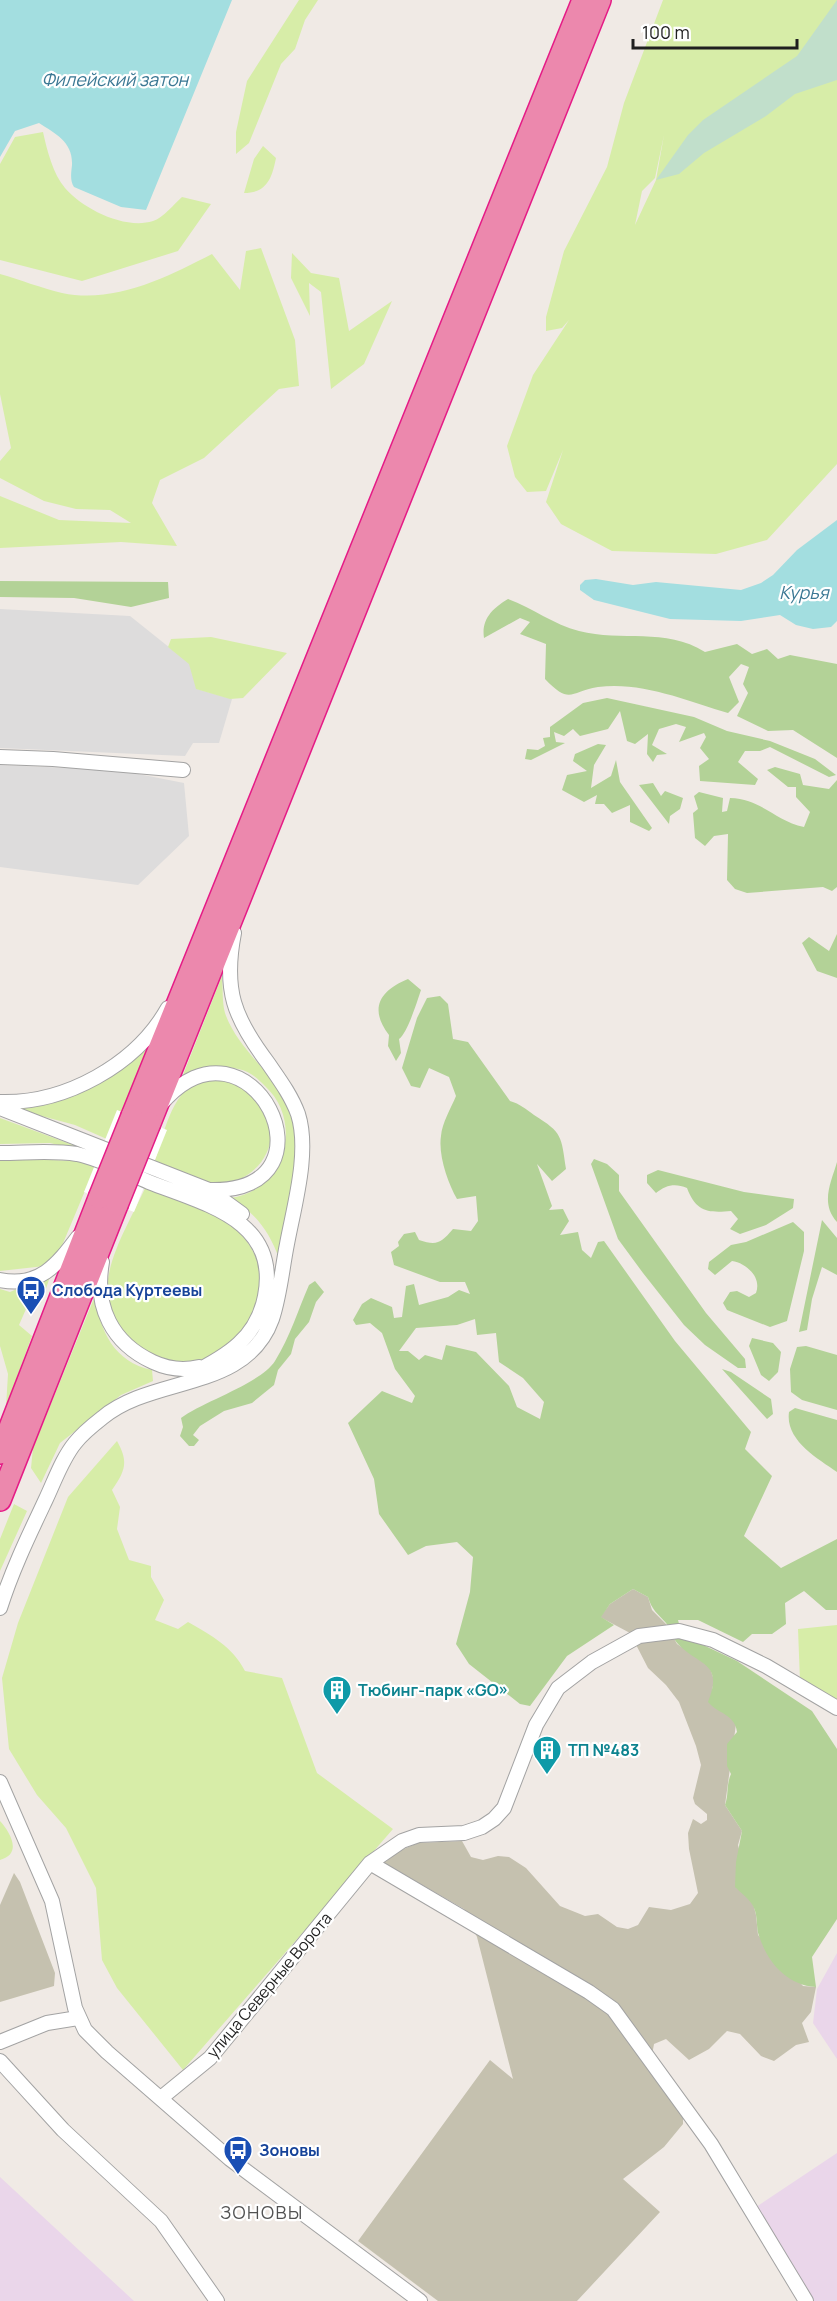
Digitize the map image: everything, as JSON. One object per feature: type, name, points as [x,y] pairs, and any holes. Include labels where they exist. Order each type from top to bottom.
[{"type":"highway","points":[[146,1117],[200,948],[583,0]]},
{"type":"highway","points":[[0,1453],[244,887],[600,0]]},
{"type":"highway","points":[[0,1500],[99,1224]]},
{"type":"street","points":[[0,758],[53,759],[183,770]]},
{"type":"street","points":[[0,1608],[26,1542],[64,1461],[76,1442],[117,1407],[132,1398],[220,1372],[238,1363],[258,1345],[271,1321],[279,1292],[297,1195],[302,1137],[298,1115],[289,1094],[252,1042],[232,1004],[229,977],[231,947],[244,887]]},
{"type":"street","points":[[0,1102],[25,1101],[69,1090],[112,1066],[146,1038],[163,1017],[200,948]]},
{"type":"street","points":[[146,1117],[175,1091],[198,1078],[210,1075],[231,1075],[242,1079],[261,1095],[270,1108],[279,1132],[273,1160],[266,1170],[247,1185],[229,1191],[209,1190]]},
{"type":"street","points":[[0,1108],[209,1190],[252,1222],[267,1242],[276,1263],[279,1292]]},
{"type":"street","points":[[0,1153],[49,1152],[79,1155],[222,1211],[244,1226],[266,1255],[269,1278],[263,1306],[255,1326],[241,1344],[224,1357],[168,1386]]},
{"type":"street","points":[[99,1224],[100,1293],[106,1320],[122,1341],[142,1357],[180,1370],[196,1368],[224,1357]]},
{"type":"street","points":[[0,1280],[24,1281],[48,1272],[99,1224]]},
{"type":"street","name":"улица Северные Ворота","points":[[161,2098],[210,2058],[370,1863],[402,1841],[420,1835],[464,1833],[482,1827],[494,1819],[504,1808],[536,1725],[558,1688],[592,1662],[639,1636],[679,1631],[713,1640],[766,1666],[837,1708]]},
{"type":"street","points":[[0,1782],[52,1902],[78,2018],[95,2041],[230,2159],[420,2301]]},
{"type":"street","points":[[0,1807],[18,1823]]},
{"type":"street","points":[[370,1863],[589,1992],[613,2009],[711,2144],[806,2301]]},
{"type":"street","points":[[0,2043],[47,2024],[78,2018]]},
{"type":"street","points":[[0,2061],[63,2130],[161,2221],[217,2301]]},
{"type":"shaded area","points":[[0,609],[130,616],[190,664],[197,689],[232,699],[219,743],[193,743],[185,756],[0,748]]},
{"type":"shaded area","points":[[0,765],[118,770],[184,783],[189,836],[138,885],[0,867]]},
{"type":"shaded area","points":[[633,1589],[648,1597],[652,1610],[666,1624],[677,1644],[709,1665],[714,1680],[712,1691],[736,1724],[725,1805],[742,1831],[738,1845],[756,1915],[758,1935],[803,1986],[816,1987],[811,2012],[802,2023],[809,2042],[796,2045],[774,2061],[761,2056],[740,2034],[727,2031],[709,2049],[689,2060],[666,2039],[654,2044],[652,2055],[683,2099],[683,2124],[664,2147],[623,2179],[660,2212],[577,2301],[438,2301],[358,2241],[490,2060],[513,2079],[477,1937],[464,1909],[384,1863],[399,1851],[418,1843],[462,1841],[471,1857],[483,1860],[498,1856],[509,1857],[526,1868],[560,1906],[585,1916],[598,1914],[617,1927],[628,1929],[638,1925],[649,1907],[671,1910],[690,1904],[698,1893],[688,1833],[693,1819],[701,1824],[707,1820],[707,1814],[695,1804],[693,1798],[701,1765],[696,1746],[679,1702],[666,1685],[648,1668],[630,1633],[600,1617],[610,1604]]},
{"type":"shaded area","points":[[14,1873],[20,1882],[55,1973],[54,1986],[0,2002],[0,1905]]},
{"type":"shaded area","points":[[837,1953],[837,2059],[813,2023],[817,1989]]},
{"type":"shaded area","points":[[837,2153],[837,2301],[810,2301],[756,2207]]},
{"type":"shaded area","points":[[0,2177],[134,2301],[0,2301]]},
{"type":"green space","points":[[299,0],[318,0],[305,20],[295,49],[281,64],[249,143],[236,154],[236,132],[247,81]]},
{"type":"green space","points":[[663,0],[837,0],[837,464],[767,540],[716,554],[612,551],[561,524],[546,502],[563,450],[546,491],[527,492],[515,477],[507,446],[533,375],[569,320],[562,328],[546,331],[546,317],[564,251],[607,167],[624,103]],"holes":[[[664,135],[656,180],[635,225],[642,191],[655,178]]]},
{"type":"green space","points":[[837,0],[837,80],[795,94],[766,116],[704,153],[679,174],[656,180],[688,135],[703,120],[797,56]]},
{"type":"green space","points":[[43,132],[54,169],[65,188],[82,203],[105,216],[130,223],[142,223],[161,217],[182,197],[211,204],[178,251],[82,281],[0,260],[0,164],[15,137]]},
{"type":"green space","points":[[263,146],[276,158],[273,172],[263,187],[244,193],[254,159]]},
{"type":"green space","points":[[261,248],[295,340],[299,386],[279,389],[204,458],[160,480],[152,503],[177,546],[121,542],[0,548],[0,496],[59,520],[131,523],[110,510],[76,509],[44,501],[0,478],[0,461],[11,448],[0,394],[0,274],[62,293],[101,295],[121,292],[159,279],[212,254],[240,290],[246,251]]},
{"type":"green space","points":[[292,253],[311,273],[339,278],[349,331],[392,301],[364,364],[331,389],[321,292],[309,283],[310,316],[291,278]]},
{"type":"green space","points":[[0,581],[168,582],[169,598],[131,607],[74,598],[0,597]]},
{"type":"green space","points":[[508,599],[561,625],[579,631],[659,637],[690,644],[705,652],[737,644],[752,654],[767,649],[778,659],[790,655],[837,664],[837,758],[793,730],[768,731],[737,716],[748,693],[743,684],[749,667],[741,664],[729,677],[739,702],[728,713],[664,693],[631,687],[598,687],[571,695],[560,692],[545,679],[546,644],[520,634],[530,622],[520,618],[484,638],[484,625],[489,615]]},
{"type":"green space","points":[[211,637],[287,653],[243,698],[230,699],[196,689],[189,664],[168,647],[171,639]]},
{"type":"green space","points":[[607,698],[694,717],[727,731],[770,741],[815,759],[836,775],[829,777],[770,747],[760,751],[745,751],[738,762],[758,779],[755,785],[700,781],[699,766],[709,759],[700,748],[706,737],[704,733],[679,742],[686,727],[676,724],[659,729],[652,745],[667,754],[657,755],[653,762],[647,754],[648,734],[635,744],[627,741],[620,711],[608,729],[580,736],[573,729],[564,736],[554,732],[556,742],[565,743],[531,760],[525,759],[527,749],[538,750],[545,746],[543,738],[550,737],[550,727],[583,703]]},
{"type":"green space","points":[[598,744],[606,745],[594,765],[591,788],[611,776],[616,760],[620,782],[652,828],[649,831],[630,822],[630,805],[612,813],[604,804],[595,804],[597,795],[584,802],[562,790],[567,775],[587,771],[573,761],[575,754]]},
{"type":"green space","points":[[775,767],[800,774],[803,785],[829,789],[837,780],[837,887],[832,891],[823,887],[747,893],[735,889],[727,880],[728,834],[714,836],[705,846],[695,838],[693,813],[698,809],[694,796],[699,792],[723,798],[722,812],[727,811],[730,798],[741,799],[804,827],[810,812],[796,797],[796,787],[788,787],[767,770]]},
{"type":"green space","points":[[653,783],[661,796],[665,791],[683,798],[680,809],[670,816],[669,824],[639,785]]},
{"type":"green space","points":[[837,934],[837,978],[817,971],[802,943],[809,937],[829,951]]},
{"type":"green space","points":[[222,976],[224,1009],[232,1028],[281,1093],[294,1122],[295,1171],[279,1258],[271,1239],[260,1223],[247,1209],[230,1198],[249,1193],[264,1183],[275,1169],[283,1153],[286,1136],[284,1118],[277,1101],[259,1080],[242,1070],[218,1068],[183,1075]]},
{"type":"green space","points":[[408,979],[421,990],[408,1024],[399,1039],[401,1053],[396,1061],[388,1046],[389,1035],[379,1017],[380,1002],[390,989]]},
{"type":"green space","points":[[440,996],[448,1004],[453,1039],[468,1042],[510,1101],[551,1126],[559,1136],[566,1169],[552,1181],[537,1164],[552,1206],[549,1210],[563,1209],[569,1221],[560,1235],[578,1232],[582,1250],[591,1258],[598,1242],[604,1241],[675,1341],[751,1432],[745,1449],[772,1476],[744,1536],[781,1568],[837,1539],[837,1610],[826,1610],[804,1591],[785,1603],[786,1624],[772,1634],[752,1634],[743,1642],[698,1620],[678,1620],[682,1635],[737,1661],[812,1711],[837,1749],[837,1919],[812,1957],[816,1987],[796,1982],[773,1963],[759,1936],[753,1905],[735,1887],[736,1862],[742,1831],[725,1805],[731,1774],[727,1766],[727,1744],[737,1732],[736,1726],[730,1718],[708,1702],[713,1679],[707,1666],[676,1642],[668,1625],[653,1608],[648,1597],[633,1589],[610,1604],[601,1617],[614,1625],[567,1656],[530,1706],[520,1704],[469,1664],[456,1644],[470,1592],[473,1557],[457,1542],[426,1546],[408,1555],[379,1514],[374,1479],[348,1423],[382,1391],[412,1403],[415,1396],[395,1369],[382,1333],[370,1323],[356,1325],[353,1320],[362,1304],[371,1298],[392,1307],[394,1318],[402,1317],[406,1286],[414,1284],[419,1305],[448,1297],[459,1290],[470,1294],[465,1282],[440,1282],[394,1265],[391,1252],[399,1246],[398,1242],[404,1234],[415,1232],[419,1240],[435,1243],[442,1240],[453,1229],[471,1231],[478,1221],[476,1196],[457,1199],[442,1160],[440,1144],[442,1131],[456,1096],[449,1077],[429,1068],[420,1088],[411,1086],[402,1068],[417,1018],[427,998]],"holes":[[[475,1319],[477,1335],[496,1333],[499,1362],[523,1378],[544,1402],[540,1419],[517,1407],[509,1386],[476,1352],[446,1345],[442,1360],[425,1355],[419,1360],[408,1351],[399,1351],[416,1328],[457,1325]]]},
{"type":"green space","points":[[155,1037],[109,1140],[75,1125],[12,1108],[57,1100],[91,1087],[121,1067]]},
{"type":"green space","points":[[218,1080],[238,1083],[248,1090],[265,1111],[270,1126],[270,1141],[266,1155],[257,1167],[244,1177],[229,1183],[211,1185],[154,1163],[169,1116],[181,1095],[189,1087],[199,1082]]},
{"type":"green space","points":[[0,1118],[100,1155],[50,1143],[0,1144]]},
{"type":"green space","points":[[0,1158],[77,1161],[95,1167],[61,1248],[45,1266],[0,1271]]},
{"type":"green space","points":[[594,1159],[607,1164],[619,1175],[619,1191],[706,1313],[745,1359],[746,1368],[738,1368],[705,1345],[684,1325],[618,1239],[591,1164]]},
{"type":"green space","points":[[837,1162],[837,1222],[829,1208],[828,1193]]},
{"type":"green space","points":[[658,1170],[744,1192],[794,1199],[793,1208],[766,1225],[740,1234],[730,1229],[738,1219],[731,1211],[716,1212],[704,1209],[694,1202],[687,1188],[671,1186],[656,1193],[647,1183],[647,1175]]},
{"type":"green space","points":[[146,1186],[224,1220],[233,1227],[253,1252],[260,1279],[256,1307],[243,1332],[222,1351],[196,1361],[166,1359],[134,1343],[123,1333],[109,1307],[107,1292],[111,1265]]},
{"type":"green space","points":[[822,1220],[837,1238],[837,1275],[822,1267],[812,1299],[807,1330],[799,1332]]},
{"type":"green space","points":[[793,1222],[804,1232],[804,1251],[787,1321],[770,1327],[727,1310],[723,1303],[730,1292],[737,1291],[749,1297],[756,1293],[755,1276],[747,1268],[732,1261],[715,1275],[708,1269],[709,1262],[731,1245],[746,1242]]},
{"type":"green space","points":[[51,1274],[41,1303],[30,1300],[19,1325],[32,1336],[6,1407],[8,1374],[0,1346],[0,1289],[10,1292]]},
{"type":"green space","points":[[315,1281],[324,1292],[316,1302],[309,1322],[295,1339],[291,1354],[278,1370],[274,1385],[252,1403],[224,1411],[200,1426],[193,1435],[199,1440],[194,1446],[189,1446],[180,1436],[183,1427],[181,1418],[245,1385],[268,1369],[285,1343],[309,1285]]},
{"type":"green space","points":[[95,1296],[105,1333],[111,1343],[128,1360],[152,1370],[153,1381],[121,1395],[60,1443],[41,1483],[31,1468],[33,1448]]},
{"type":"green space","points":[[752,1338],[773,1343],[781,1352],[778,1372],[769,1381],[761,1375],[749,1346]]},
{"type":"green space","points":[[806,1346],[837,1355],[837,1410],[802,1400],[791,1392],[790,1369],[797,1347]]},
{"type":"green space","points":[[722,1369],[731,1372],[771,1399],[773,1414],[767,1419]]},
{"type":"green space","points":[[795,1408],[837,1420],[837,1472],[797,1440],[789,1422],[789,1412]]},
{"type":"green space","points":[[117,1441],[123,1455],[124,1466],[112,1490],[120,1507],[117,1529],[129,1560],[151,1566],[151,1577],[164,1600],[155,1620],[178,1629],[188,1622],[228,1648],[245,1671],[282,1678],[317,1773],[393,1829],[183,2070],[117,1988],[102,1960],[96,1888],[66,1828],[37,1795],[9,1749],[2,1678],[18,1623],[68,1497]]},
{"type":"green space","points":[[14,1504],[27,1511],[0,1571],[0,1539]]},
{"type":"green space","points":[[837,1625],[837,1710],[800,1681],[798,1629]]},
{"type":"green space","points":[[0,1821],[10,1837],[13,1848],[7,1857],[0,1860]]},
{"type":"water","name":"Филейский затон","points":[[0,0],[232,0],[146,210],[121,207],[74,187],[71,180],[70,150],[62,140],[39,123],[15,131],[0,157]]},
{"type":"water","name":"Курья","points":[[837,520],[837,621],[831,627],[813,629],[796,625],[780,615],[741,621],[670,619],[594,600],[580,590],[580,585],[585,580],[596,579],[633,585],[656,582],[741,590],[761,583],[773,575],[797,550]]},
{"type":"pier","points":[[117,1110],[167,1130],[134,1212],[84,1192]]},
{"type":"place","name":"Слобода Куртеевы","points":[[31,1316]]},
{"type":"place","name":"Тюбинг-парк «GO»","points":[[337,1716]]},
{"type":"place","name":"ТП №483","points":[[547,1776]]},
{"type":"place","name":"Зоновы","points":[[238,2176]]},
{"type":"district","name":"ЗОНОВЫ","points":[[262,2212]]}]
